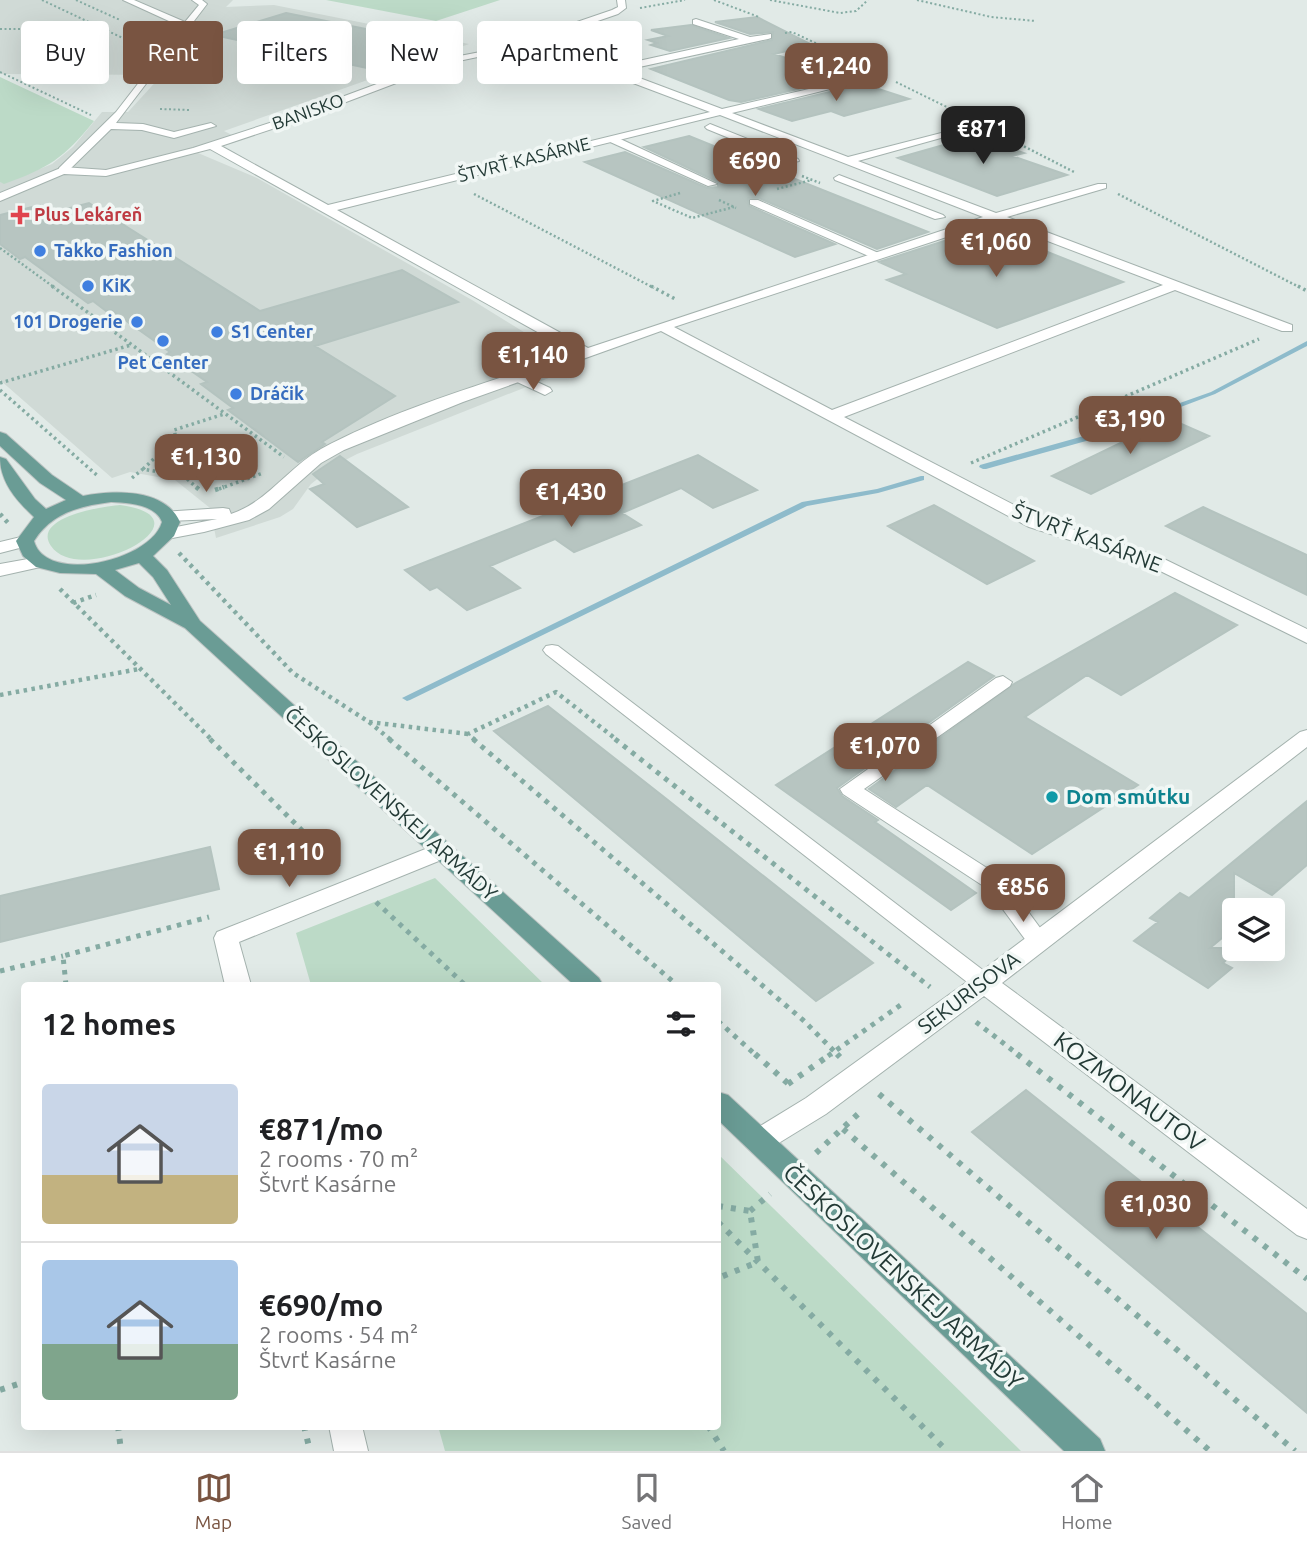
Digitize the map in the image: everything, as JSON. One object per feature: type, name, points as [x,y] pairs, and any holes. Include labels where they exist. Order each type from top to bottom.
[{"type":"main road","points":[[0,437],[46,479],[80,502]]},
{"type":"main road","points":[[0,462],[29,503],[44,517]]},
{"type":"main road","points":[[111,497],[136,498],[152,503],[171,532],[142,555],[100,568],[69,569],[39,562],[29,552],[25,541],[31,529],[44,517],[80,502],[111,497]]},
{"type":"main road","name":"ČESKOSLOVENSKEJ ARMÁDY","points":[[142,555],[160,574],[192,624]]},
{"type":"main road","name":"ČESKOSLOVENSKEJ ARMÁDY","points":[[100,568],[132,592],[192,624],[587,982]]},
{"type":"main road","name":"ČESKOSLOVENSKEJ ARMÁDY","points":[[721,1106],[1088,1451]]},
{"type":"street","name":"BANISKO","points":[[581,21],[619,7]]},
{"type":"street","points":[[712,19],[692,23],[749,40]]},
{"type":"street","points":[[642,63],[768,36]]},
{"type":"street","name":"BANISKO","points":[[0,197],[63,170],[106,173],[211,145],[292,119],[447,61],[477,55]]},
{"type":"street","name":"ŠTVRŤ KASÁRNE","points":[[327,209],[880,74]]},
{"type":"street","points":[[642,82],[1287,328]]},
{"type":"street","points":[[848,161],[980,124]]},
{"type":"street","points":[[211,145],[588,354]]},
{"type":"street","points":[[171,532],[221,523],[262,506],[315,457],[435,408],[700,311],[995,217],[1102,186]]},
{"type":"street","points":[[831,416],[1175,285]]},
{"type":"street","name":"ŠTVRŤ KASÁRNE","points":[[662,326],[1035,523],[1154,561],[1307,637]]},
{"type":"street","points":[[0,548],[25,541]]},
{"type":"street","points":[[0,570],[39,562]]},
{"type":"street","name":"SEKURISOVA","points":[[759,1141],[816,1106],[984,984],[1038,940],[1307,737]]},
{"type":"street","points":[[237,982],[226,938],[443,850]]},
{"type":"street","name":"KOZMONAUTOV","points":[[984,984],[1307,1226]]},
{"type":"street","points":[[346,1430],[351,1451]]},
{"type":"lane","points":[[127,0],[175,21]]},
{"type":"lane","name":"BANISKO","points":[[191,21],[203,4],[196,0]]},
{"type":"lane","name":"BANISKO","points":[[63,170],[85,153],[141,84]]},
{"type":"lane","points":[[108,126],[143,127],[174,135],[211,126]]},
{"type":"lane","points":[[710,127],[794,161]]},
{"type":"lane","points":[[750,143],[781,135]]},
{"type":"lane","points":[[612,139],[712,184]]},
{"type":"lane","points":[[839,178],[939,217]]},
{"type":"lane","points":[[887,197],[918,188]]},
{"type":"lane","points":[[754,202],[877,255]]},
{"type":"lane","points":[[520,377],[545,391]]},
{"type":"lane","points":[[551,650],[984,984]]},
{"type":"lane","points":[[1003,682],[850,789],[996,884],[1038,940]]},
{"type":"path","points":[[42,0],[123,38]]},
{"type":"path","points":[[76,0],[123,22]]},
{"type":"path","points":[[619,7],[672,0]]},
{"type":"path","points":[[619,7],[685,0]]},
{"type":"path","points":[[714,0],[759,17]]},
{"type":"path","points":[[770,0],[840,13],[856,10],[868,0]]},
{"type":"path","points":[[917,0],[991,17],[1036,21]]},
{"type":"path","points":[[781,27],[980,124],[1307,291]]},
{"type":"path","points":[[0,30],[21,30]]},
{"type":"path","points":[[768,36],[792,32]]},
{"type":"path","points":[[0,72],[102,119],[106,114],[135,115],[134,120],[137,121],[149,109],[185,109],[197,112]]},
{"type":"path","points":[[765,186],[746,176],[769,170]]},
{"type":"path","points":[[795,173],[825,185]]},
{"type":"path","points":[[445,180],[700,311]]},
{"type":"path","points":[[772,189],[812,180]]},
{"type":"path","points":[[681,192],[653,201],[692,218],[734,207]]},
{"type":"path","points":[[0,248],[286,458],[279,463]]},
{"type":"path","points":[[970,464],[1287,328]]},
{"type":"path","points":[[0,383],[132,345]]},
{"type":"path","points":[[0,390],[103,480]]},
{"type":"path","points":[[127,482],[176,438],[174,430],[225,413]]},
{"type":"path","points":[[143,469],[185,477],[204,494],[272,469]]},
{"type":"path","points":[[171,532],[177,551],[293,673],[369,722],[674,982]]},
{"type":"path","points":[[73,603],[358,886],[462,982]]},
{"type":"path","points":[[0,695],[139,669]]},
{"type":"path","points":[[369,722],[468,734],[556,692],[928,986],[1307,1279]]},
{"type":"path","points":[[468,734],[803,1020],[858,1075],[1295,1451]]},
{"type":"path","points":[[0,971],[220,914]]},
{"type":"path","points":[[63,956],[66,982]]},
{"type":"path","points":[[918,993],[928,986]]},
{"type":"path","points":[[788,1084],[908,1000]]},
{"type":"path","points":[[721,1024],[1210,1451]]},
{"type":"path","points":[[721,1206],[750,1211],[758,1262]]},
{"type":"path","points":[[721,1225],[947,1451]]},
{"type":"path","points":[[721,1277],[758,1262]]},
{"type":"path","points":[[0,1390],[21,1383]]},
{"type":"path","points":[[118,1430],[121,1451]]},
{"type":"path","points":[[305,1430],[310,1451]]},
{"type":"path","points":[[711,1430],[724,1451]]},
{"type":"shaded area","points":[[0,0],[233,0],[226,7],[274,5],[366,23],[366,81],[224,131],[232,135],[191,150],[257,178],[472,300],[579,366],[357,454],[334,466],[311,484],[293,509],[280,517],[216,538],[210,508],[175,480],[130,472],[112,478],[0,380],[0,182],[5,183],[52,164],[73,147],[102,112],[128,112],[154,84],[223,84],[223,21],[123,21],[123,75],[109,75],[109,21],[21,21],[21,74],[0,74]]},
{"type":"green space","points":[[326,0],[500,0],[436,21]]},
{"type":"green space","points":[[0,77],[94,121],[74,144],[55,160],[33,173],[4,184],[0,182]]},
{"type":"green space","points":[[120,505],[146,512],[154,523],[149,535],[133,546],[112,555],[88,560],[67,557],[51,546],[48,536],[51,527],[60,521],[86,511]]},
{"type":"green space","points":[[435,878],[542,982],[310,982],[296,933]]},
{"type":"green space","points":[[721,1157],[1021,1451],[445,1451],[439,1430],[721,1430]]},
{"type":"building","points":[[286,13],[326,21],[260,21]]},
{"type":"building","points":[[757,17],[812,45],[774,54],[846,78],[741,102],[729,100],[651,69],[772,40],[773,32],[750,34],[715,22]]},
{"type":"building","points":[[691,25],[729,38],[670,51],[651,45],[657,43],[648,40],[668,36],[651,30]]},
{"type":"building","points":[[352,26],[366,29],[366,68],[352,65]]},
{"type":"building","points":[[237,28],[237,40],[223,37],[223,32]]},
{"type":"building","points":[[863,84],[909,99],[844,116],[831,111],[792,121],[759,109]]},
{"type":"building","points":[[689,136],[928,232],[877,249],[759,198],[748,198],[749,206],[835,244],[795,257],[585,162],[625,152],[707,188],[718,187],[718,182],[644,147]]},
{"type":"building","points":[[975,136],[1024,153],[1012,156],[1067,175],[997,196],[898,158]]},
{"type":"building","name":"S1 Center","points":[[89,203],[260,311],[402,270],[458,302],[315,346],[395,396],[322,442],[325,444],[298,462],[228,410],[233,408],[201,384],[207,382],[167,354],[170,352],[111,310],[106,311],[93,301],[88,303],[25,257],[20,259],[0,244],[0,215],[40,205],[51,213]]},
{"type":"building","points":[[1010,237],[1123,282],[997,328],[887,280],[906,274],[879,262],[947,240],[972,250]]},
{"type":"building","points":[[1170,419],[1209,436],[1091,494],[1052,476]]},
{"type":"building","points":[[698,455],[757,490],[713,508],[681,488],[622,513],[641,525],[574,552],[555,539],[490,566],[520,588],[467,610],[437,587],[430,590],[405,570]]},
{"type":"building","points":[[340,456],[408,507],[357,527],[310,489],[324,484],[313,474]]},
{"type":"building","points":[[934,505],[1034,561],[987,584],[888,526]]},
{"type":"building","points":[[1203,507],[1307,555],[1307,595],[1166,526]]},
{"type":"building","points":[[1175,593],[1237,625],[1121,695],[1087,675],[1025,717],[1138,785],[1032,854],[927,785],[896,807],[869,789],[1014,684]]},
{"type":"building","points":[[968,662],[994,676],[837,788],[842,796],[878,820],[875,822],[976,893],[951,910],[776,785]]},
{"type":"building","points":[[548,706],[873,963],[816,1001],[494,731]]},
{"type":"building","points":[[1307,801],[1307,865],[1272,895],[1234,873],[1234,898],[1222,898],[1222,938],[1210,948],[1222,948],[1222,961],[1225,961],[1223,963],[1232,968],[1208,988],[1134,941],[1158,922],[1150,918],[1180,893],[1189,898]]},
{"type":"building","points":[[210,847],[219,889],[0,942],[0,896]]},
{"type":"building","points":[[1026,1090],[1307,1314],[1307,1413],[972,1132]]},
{"type":"waterway","points":[[983,467],[1101,434],[1213,393],[1307,343]]},
{"type":"waterway","points":[[407,698],[805,504],[878,491],[921,478]]},
{"type":"place","name":"Plus Lekáreň","points":[[20,215]]},
{"type":"place","name":"Takko Fashion","points":[[40,251]]},
{"type":"place","name":"KiK","points":[[88,286]]},
{"type":"place","name":"101 Drogerie","points":[[137,322]]},
{"type":"place","name":"S1 Center","points":[[217,332]]},
{"type":"place","name":"Pet Center","points":[[163,341]]},
{"type":"place","name":"Dráčik","points":[[236,394]]},
{"type":"place","name":"Dom smútku","points":[[1052,797]]}]
